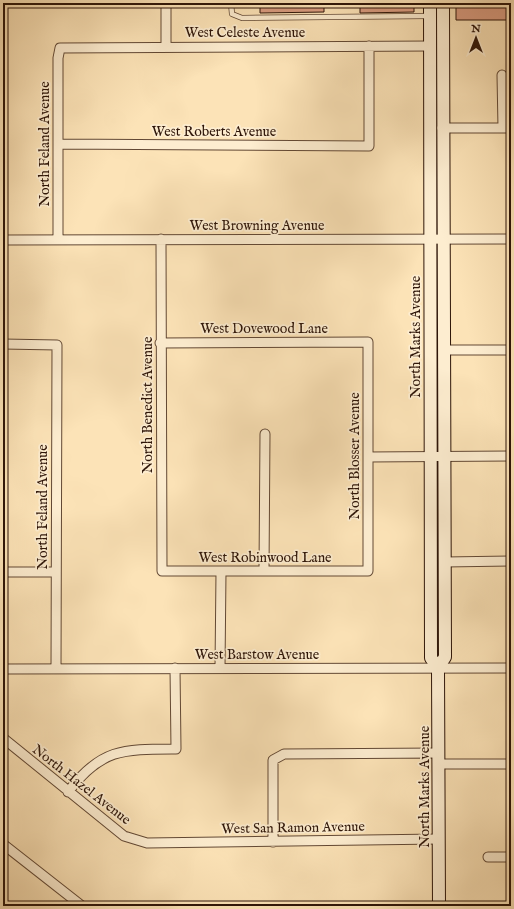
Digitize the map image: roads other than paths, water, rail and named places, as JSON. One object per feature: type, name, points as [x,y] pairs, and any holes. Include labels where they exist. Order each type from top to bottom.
[{"type":"main road","name":"North Marks Avenue","points":[[430,3],[430,658],[438,668]]},
{"type":"main road","name":"North Marks Avenue","points":[[439,906],[438,668],[445,657],[442,128],[443,3]]},
{"type":"main road","points":[[430,46],[435,50],[437,86],[442,94]]},
{"type":"street","points":[[166,3],[166,46]]},
{"type":"street","name":"West Celeste Avenue","points":[[60,48],[166,46],[430,46]]},
{"type":"street","name":"West Roberts Avenue","points":[[58,144],[369,146],[369,46]]},
{"type":"street","name":"North Feland Avenue","points":[[58,240],[58,58],[60,48]]},
{"type":"street","points":[[442,128],[507,128],[502,75]]},
{"type":"street","name":"North Benedict Avenue","points":[[160,239],[162,571]]},
{"type":"street","name":"West Browning Avenue","points":[[3,240],[511,239]]},
{"type":"street","name":"West Dovewood Lane","points":[[160,343],[368,342]]},
{"type":"street","name":"North Blosser Avenue","points":[[368,342],[368,571]]},
{"type":"street","name":"North Feland Avenue","points":[[3,344],[57,345],[56,669]]},
{"type":"street","points":[[444,350],[511,350]]},
{"type":"street","points":[[264,571],[265,434]]},
{"type":"street","points":[[368,457],[510,456]]},
{"type":"street","points":[[445,562],[511,561]]},
{"type":"street","name":"West Robinwood Lane","points":[[162,571],[368,571]]},
{"type":"street","points":[[3,572],[56,572]]},
{"type":"street","points":[[220,668],[221,572]]},
{"type":"street","points":[[68,792],[88,769],[105,757],[128,750],[176,749],[175,668]]},
{"type":"street","name":"West Barstow Avenue","points":[[3,669],[511,668]]},
{"type":"street","name":"North Hazel Avenue","points":[[3,738],[124,836],[147,843]]},
{"type":"street","points":[[273,842],[273,760],[284,754],[439,759],[511,764]]},
{"type":"street","name":"West San Ramon Avenue","points":[[147,843],[439,839]]},
{"type":"street","points":[[3,844],[82,906]]},
{"type":"street","points":[[488,857],[511,857]]},
{"type":"lane","points":[[232,3],[232,11],[235,16],[242,18],[430,16]]}]
